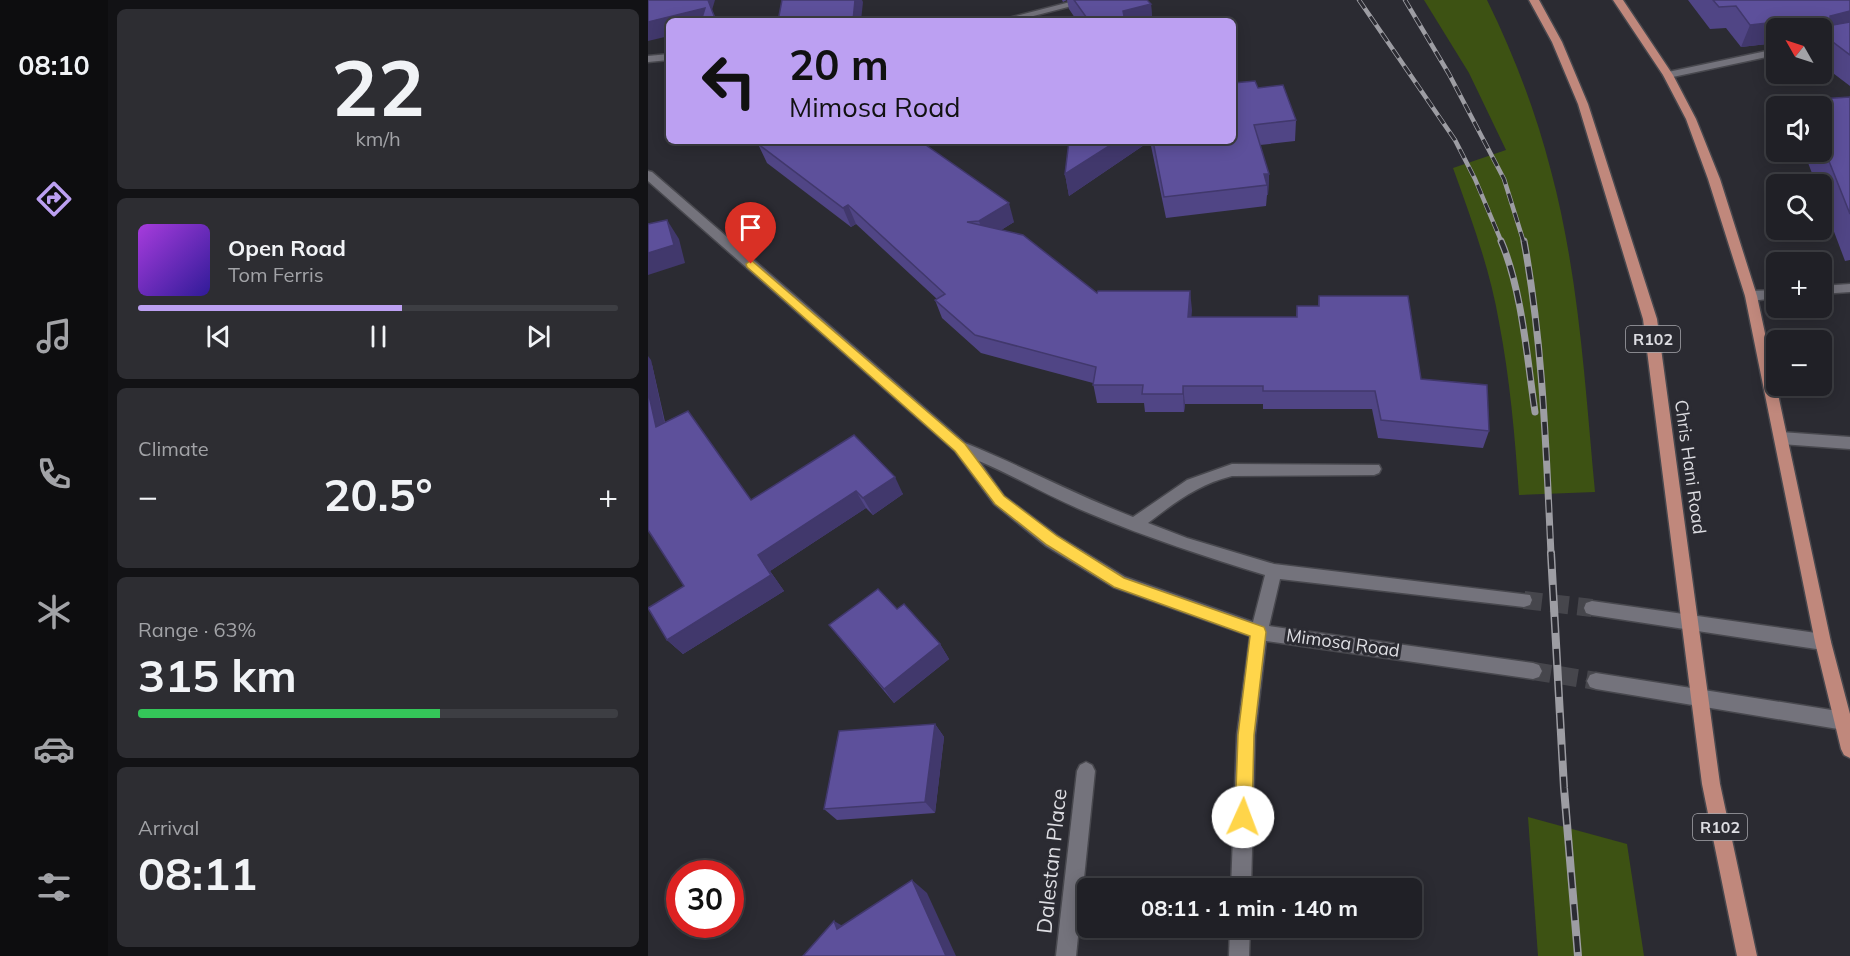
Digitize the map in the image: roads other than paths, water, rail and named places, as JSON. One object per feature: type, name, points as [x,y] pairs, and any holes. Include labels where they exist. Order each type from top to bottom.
[{"type":"main road","name":"Chris Hani Road","points":[[1534,0],[1557,42],[1583,104],[1650,319],[1711,784],[1748,956]]},
{"type":"main road","points":[[1618,0],[1668,75],[1691,119],[1714,179],[1751,296],[1823,642],[1850,749]]},
{"type":"street","points":[[1015,18],[1090,0]]},
{"type":"street","points":[[1668,75],[1766,54]]},
{"type":"street","points":[[648,59],[666,57]]},
{"type":"street","name":"Mimosa Road","points":[[648,175],[960,447],[999,500],[1052,541],[1119,582],[1258,632],[1533,671]]},
{"type":"street","points":[[1832,289],[1850,288]]},
{"type":"street","points":[[1751,296],[1766,295]]},
{"type":"street","points":[[1781,438],[1850,442]]},
{"type":"street","name":"Mimosa Road","points":[[960,447],[1134,525],[1185,544],[1274,571],[1524,600]]},
{"type":"street","points":[[1134,525],[1176,493],[1212,474],[1232,470],[1374,469]]},
{"type":"street","points":[[1241,878],[1246,735],[1258,632],[1274,571]]},
{"type":"street","points":[[1592,608],[1823,642]]},
{"type":"street","points":[[1596,681],[1844,721]]},
{"type":"street","name":"Dalestan Place","points":[[1066,956],[1086,771]]},
{"type":"street","points":[[1239,956],[1240,938]]},
{"type":"tunnel","points":[[1524,600],[1592,608]]},
{"type":"tunnel","points":[[1533,671],[1596,681]]},
{"type":"railway","points":[[1359,0],[1455,140],[1475,179],[1502,243]]},
{"type":"railway","points":[[1405,0],[1449,74],[1504,179],[1524,243]]},
{"type":"railway","points":[[1501,241],[1519,302],[1535,412]]},
{"type":"railway","points":[[1524,241],[1540,358],[1551,554]]},
{"type":"railway","points":[[1551,553],[1564,788],[1578,956]]}]
